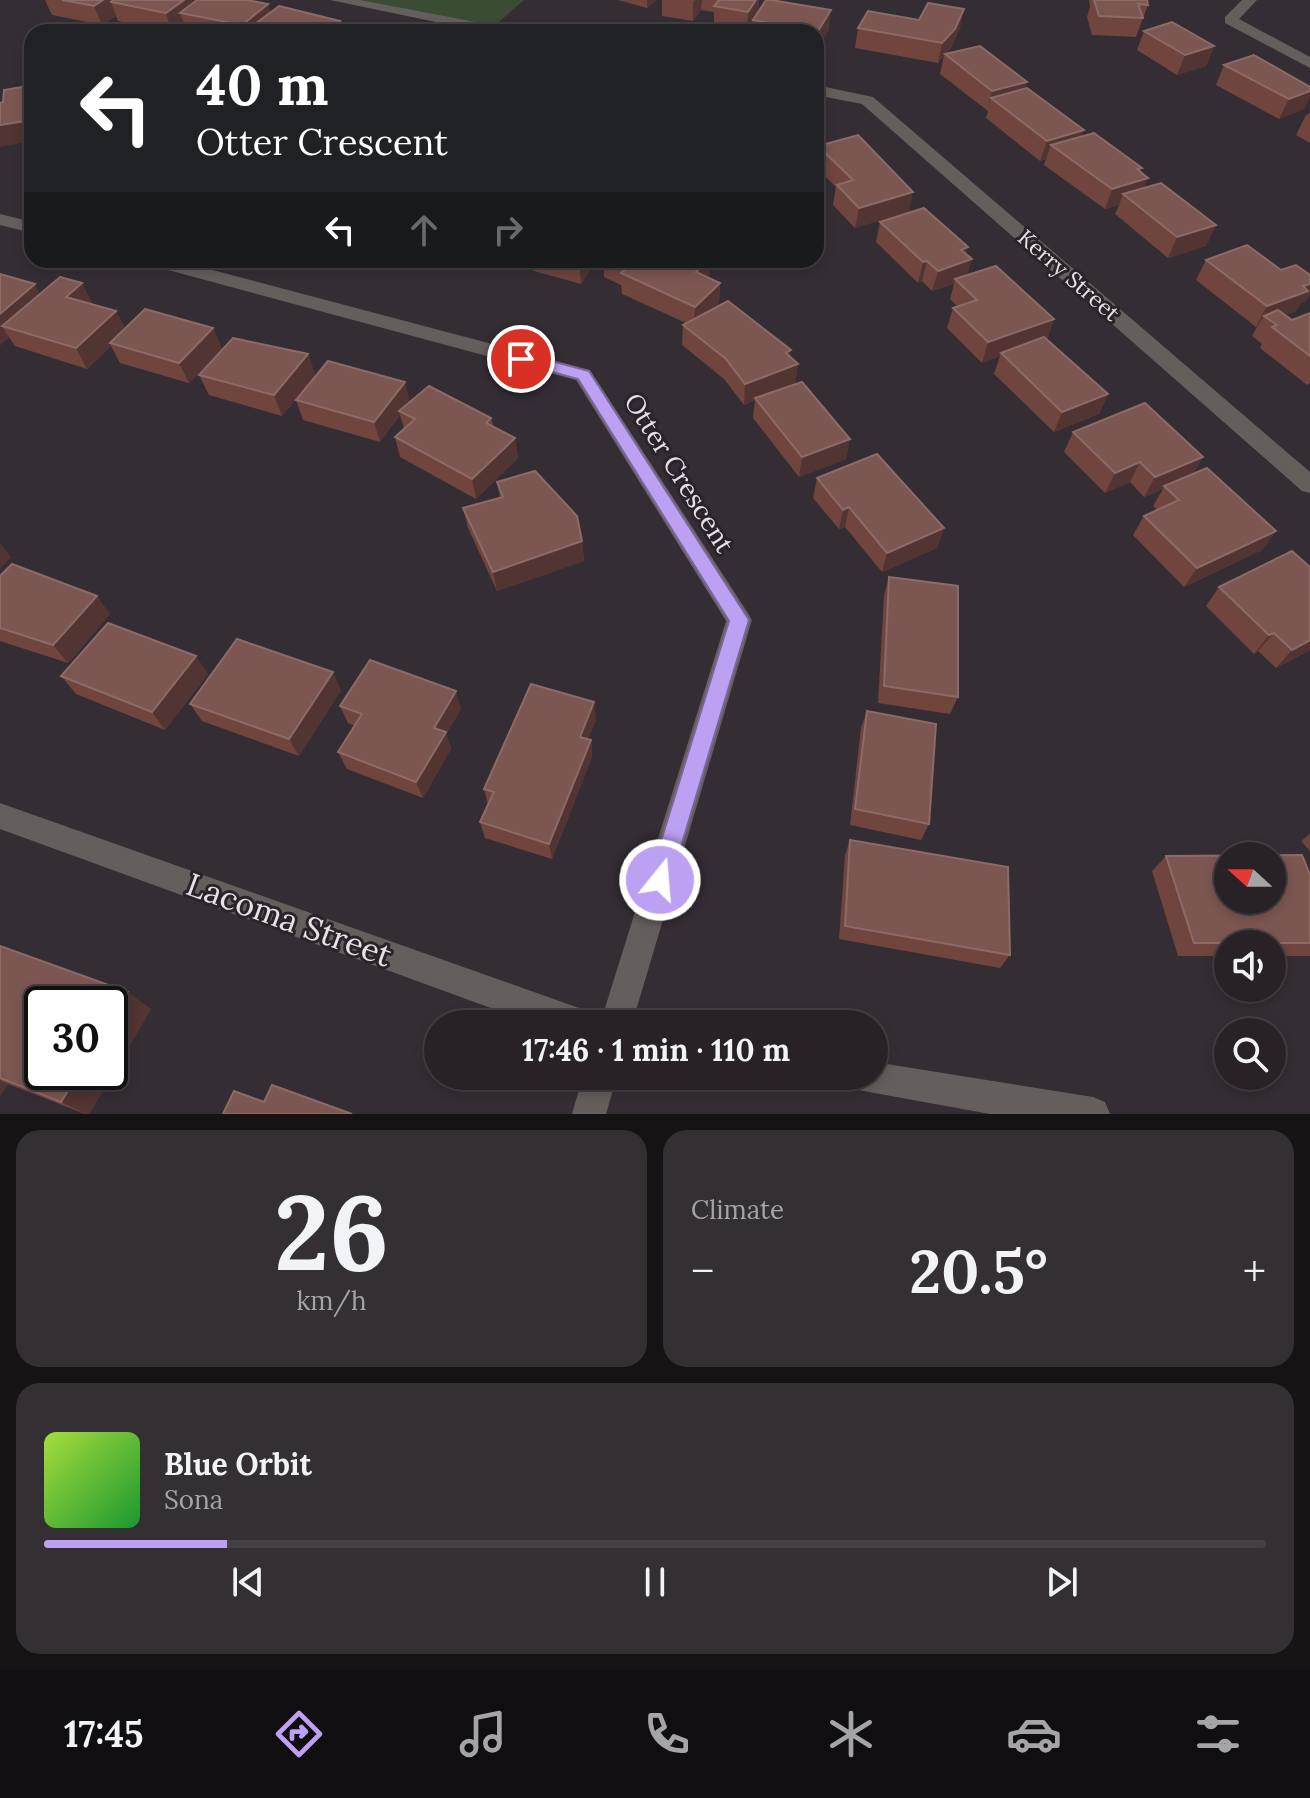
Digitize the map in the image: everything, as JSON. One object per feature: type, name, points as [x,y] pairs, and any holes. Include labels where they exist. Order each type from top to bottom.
[{"type":"street","points":[[337,0],[464,24]]},
{"type":"street","points":[[1250,0],[1230,20],[1310,63]]},
{"type":"street","name":"Kerry Street","points":[[824,92],[867,100],[1309,482]]},
{"type":"street","points":[[0,219],[24,226]]},
{"type":"street","name":"Otter Crescent","points":[[183,268],[583,375],[739,620],[620,1010]]},
{"type":"street","name":"Lacoma Street","points":[[0,816],[540,1010]]},
{"type":"street","points":[[888,1081],[1093,1114]]},
{"type":"street","points":[[589,1114],[596,1090]]},
{"type":"green space","points":[[354,0],[524,0],[497,24],[472,24]]},
{"type":"building","points":[[62,0],[103,0],[94,6]]},
{"type":"building","points":[[184,0],[166,13],[111,2]]},
{"type":"building","points":[[197,0],[247,0],[268,4],[243,24],[180,13]]},
{"type":"building","points":[[719,0],[756,0],[748,12],[714,6]]},
{"type":"building","points":[[766,0],[831,10],[822,24],[777,24],[753,20]]},
{"type":"building","points":[[1094,0],[1147,0],[1148,5],[1138,4],[1143,18],[1099,16]]},
{"type":"building","points":[[928,3],[964,9],[955,29],[942,43],[858,28],[868,11],[919,20]]},
{"type":"building","points":[[279,6],[340,21],[336,24],[255,24]]},
{"type":"building","points":[[1172,22],[1214,46],[1185,55],[1144,31]]},
{"type":"building","points":[[980,46],[1027,82],[992,91],[945,54]]},
{"type":"building","points":[[1254,55],[1310,87],[1310,91],[1289,99],[1224,65]]},
{"type":"building","points":[[24,87],[24,121],[0,125],[0,103],[3,102],[4,90]]},
{"type":"building","points":[[1027,88],[1084,130],[1047,141],[991,98]]},
{"type":"building","points":[[1094,133],[1142,168],[1137,169],[1148,178],[1112,189],[1051,145]]},
{"type":"building","points":[[858,135],[913,192],[859,208],[837,185],[853,180],[824,152],[824,144]]},
{"type":"building","points":[[1161,183],[1216,225],[1177,237],[1123,194]]},
{"type":"building","points":[[924,208],[968,247],[961,250],[972,259],[938,271],[927,261],[923,262],[880,222]]},
{"type":"building","points":[[1247,245],[1281,270],[1296,265],[1310,275],[1310,284],[1303,286],[1308,291],[1267,306],[1206,260]]},
{"type":"building","points":[[996,266],[1054,319],[988,342],[953,308],[977,300],[955,279]]},
{"type":"building","points":[[627,268],[700,268],[696,272],[720,283],[695,307],[621,273]]},
{"type":"building","points":[[0,274],[35,284],[0,314]]},
{"type":"building","points":[[60,277],[82,283],[66,297],[116,311],[76,348],[2,326]]},
{"type":"building","points":[[728,301],[791,350],[786,353],[798,364],[745,384],[726,359],[683,325]]},
{"type":"building","points":[[145,309],[213,328],[179,363],[110,343]]},
{"type":"building","points":[[1278,310],[1292,320],[1310,313],[1310,356],[1272,327],[1277,325],[1264,316]]},
{"type":"building","points":[[1044,337],[1108,394],[1062,412],[1001,353]]},
{"type":"building","points":[[233,338],[308,354],[274,395],[199,375]]},
{"type":"building","points":[[328,361],[405,382],[374,422],[296,400]]},
{"type":"building","points":[[802,382],[850,439],[802,457],[755,398]]},
{"type":"building","points":[[429,386],[491,418],[486,423],[515,438],[472,479],[395,437],[415,419],[399,411]]},
{"type":"building","points":[[1145,403],[1203,457],[1155,477],[1140,462],[1115,473],[1073,432]]},
{"type":"building","points":[[877,454],[944,528],[887,553],[849,507],[843,510],[817,478]]},
{"type":"building","points":[[1207,468],[1276,531],[1197,568],[1144,516],[1179,500],[1164,486]]},
{"type":"building","points":[[535,471],[577,516],[582,541],[493,572],[463,508],[503,497],[497,482]]},
{"type":"building","points":[[1292,551],[1310,567],[1310,640],[1292,650],[1274,633],[1269,635],[1219,587]]},
{"type":"building","points":[[12,564],[97,596],[53,645],[0,628],[0,576]]},
{"type":"building","points":[[889,577],[958,586],[958,697],[884,686]]},
{"type":"building","points":[[108,623],[196,656],[152,712],[61,676]]},
{"type":"building","points":[[237,639],[333,672],[289,739],[190,704]]},
{"type":"building","points":[[370,660],[456,691],[434,728],[446,732],[416,782],[338,752],[362,714],[340,706]]},
{"type":"building","points":[[531,684],[594,702],[580,737],[591,740],[549,844],[480,822],[494,792],[484,789]]},
{"type":"building","points":[[867,711],[936,724],[929,824],[855,809]]},
{"type":"building","points":[[850,840],[1008,867],[1010,955],[845,926]]},
{"type":"building","points":[[1286,855],[1302,855],[1310,875],[1310,943],[1286,943],[1286,930],[1214,930],[1214,943],[1194,943],[1166,856],[1214,856],[1214,914],[1286,914]]},
{"type":"building","points":[[0,946],[111,986],[24,986],[24,1087],[0,1078]]},
{"type":"building","points":[[272,1085],[352,1114],[223,1114],[234,1091],[264,1102]]},
{"type":"building","points":[[30,1090],[69,1090],[61,1102]]},
{"type":"route","points":[[521,359],[583,375],[739,620],[660,880]]}]
